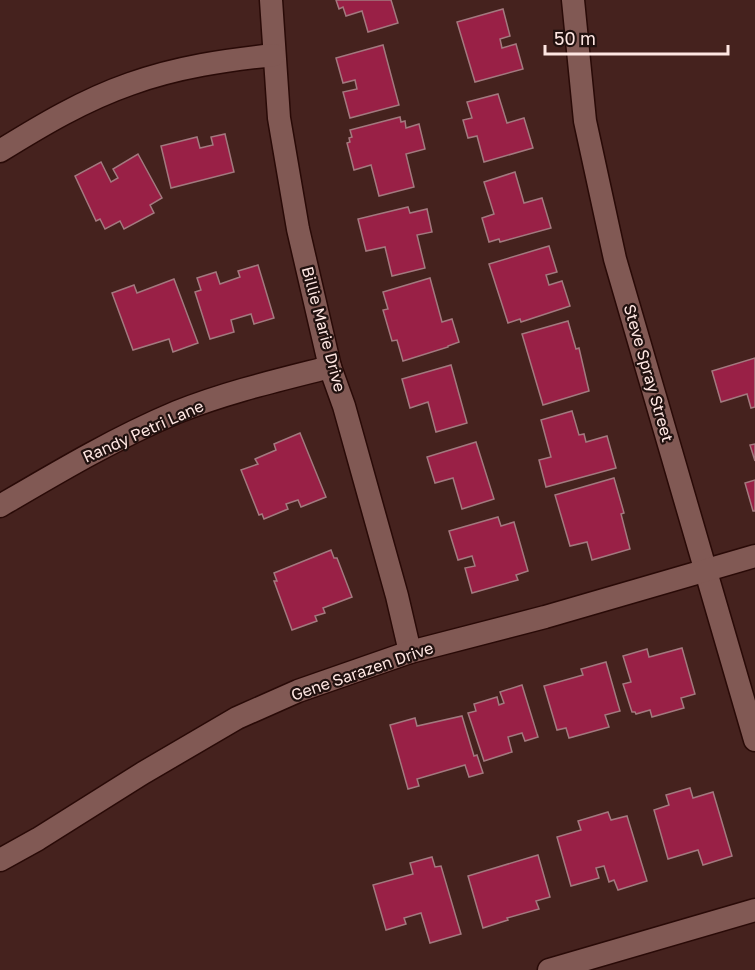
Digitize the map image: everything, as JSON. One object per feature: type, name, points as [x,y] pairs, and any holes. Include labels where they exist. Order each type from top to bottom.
[{"type":"street","name":"Billie Marie Drive","points":[[271,0],[279,118],[298,229],[330,366],[351,429],[410,652]]},
{"type":"street","name":"Steve Spray Street","points":[[573,0],[585,121],[615,259],[755,740]]},
{"type":"street","points":[[0,151],[47,122],[130,84],[203,65],[274,55]]},
{"type":"street","name":"Randy Petri Lane","points":[[0,506],[86,455],[177,412],[247,388],[330,366]]},
{"type":"street","name":"Gene Sarazen Drive","points":[[0,860],[39,839],[143,773],[237,718],[298,691],[410,652],[545,617],[755,556]]},
{"type":"street","points":[[549,970],[755,910]]},
{"type":"building","points":[[336,0],[391,0],[398,23],[368,32],[362,11],[346,16],[343,7],[339,9]]},
{"type":"building","points":[[503,9],[510,36],[500,39],[502,48],[516,44],[523,69],[475,82],[457,22]]},
{"type":"building","points":[[383,45],[399,105],[350,118],[343,92],[357,89],[355,80],[343,83],[336,58]]},
{"type":"building","points":[[498,94],[507,123],[524,118],[533,148],[484,162],[477,136],[468,138],[463,120],[472,118],[467,102]]},
{"type":"building","points":[[400,117],[401,122],[405,121],[406,128],[419,124],[425,149],[406,154],[414,187],[379,196],[371,165],[354,170],[347,143],[352,137],[350,130]]},
{"type":"building","points":[[225,134],[234,172],[171,188],[161,146],[197,137],[200,148],[213,145],[211,137]]},
{"type":"building","points":[[138,154],[162,198],[150,205],[154,213],[124,229],[120,221],[105,229],[100,219],[96,221],[75,176],[101,162],[111,182],[118,178],[113,169]]},
{"type":"building","points":[[515,172],[524,203],[542,198],[551,228],[500,242],[499,239],[489,242],[482,218],[494,214],[484,182]]},
{"type":"building","points":[[408,207],[410,213],[427,209],[432,232],[417,235],[425,268],[392,276],[385,247],[366,251],[358,219]]},
{"type":"building","points":[[549,246],[557,272],[546,275],[549,285],[562,281],[570,306],[521,322],[520,319],[508,323],[489,264]]},
{"type":"building","points":[[258,265],[274,318],[254,324],[251,314],[231,320],[234,332],[210,339],[195,292],[201,290],[197,278],[216,272],[220,284],[240,277],[238,271]]},
{"type":"building","points":[[430,278],[442,322],[452,319],[459,342],[403,361],[397,340],[392,341],[383,310],[388,309],[383,292]]},
{"type":"building","points":[[174,279],[198,343],[173,352],[169,339],[133,350],[112,293],[134,285],[137,293]]},
{"type":"building","points":[[568,321],[576,349],[579,348],[589,391],[543,405],[522,334]]},
{"type":"building","points":[[755,358],[755,407],[751,408],[747,394],[721,402],[712,371]]},
{"type":"building","points":[[451,365],[467,423],[436,432],[428,402],[410,408],[402,379]]},
{"type":"building","points":[[572,411],[579,435],[584,434],[586,442],[607,436],[616,468],[546,487],[539,460],[551,457],[541,420]]},
{"type":"building","points":[[300,433],[326,497],[301,507],[298,500],[286,504],[288,509],[264,519],[262,514],[259,515],[241,470],[258,464],[255,459],[276,450],[274,444]]},
{"type":"building","points":[[476,442],[494,499],[462,509],[453,478],[435,483],[427,457]]},
{"type":"building","points":[[755,444],[755,461],[750,445]]},
{"type":"building","points":[[614,478],[624,513],[621,514],[630,549],[592,560],[587,542],[570,546],[555,495]]},
{"type":"building","points":[[755,480],[755,511],[753,511],[745,483]]},
{"type":"building","points":[[498,517],[501,526],[514,522],[528,571],[516,575],[518,580],[472,593],[465,568],[475,566],[472,556],[458,560],[449,531]]},
{"type":"building","points":[[331,550],[334,558],[337,558],[352,597],[323,608],[325,613],[315,616],[317,621],[292,630],[274,581],[277,581],[274,573]]},
{"type":"building","points":[[682,648],[695,694],[681,698],[684,708],[652,717],[650,710],[636,714],[632,712],[623,684],[631,682],[623,656],[647,649],[649,657]]},
{"type":"building","points":[[606,662],[620,711],[605,715],[609,727],[569,738],[566,728],[557,730],[544,686],[583,675],[581,669]]},
{"type":"building","points":[[522,685],[538,737],[525,741],[522,733],[508,737],[512,752],[484,761],[468,713],[476,711],[474,704],[497,697],[499,705],[504,703],[500,692]]},
{"type":"building","points":[[462,716],[474,756],[477,755],[483,773],[469,777],[465,765],[417,779],[419,786],[408,789],[390,725],[415,718],[417,726]]},
{"type":"building","points":[[690,788],[693,798],[713,792],[732,856],[703,865],[698,850],[668,859],[654,810],[669,805],[666,795]]},
{"type":"building","points":[[608,812],[611,820],[627,816],[647,881],[618,890],[614,880],[609,882],[604,866],[596,868],[599,878],[571,886],[557,837],[581,830],[578,821]]},
{"type":"building","points":[[538,855],[550,897],[536,901],[539,909],[483,928],[468,876]]},
{"type":"building","points":[[432,857],[435,867],[441,866],[461,934],[430,943],[421,913],[404,918],[406,924],[386,930],[373,885],[413,874],[410,863]]}]
